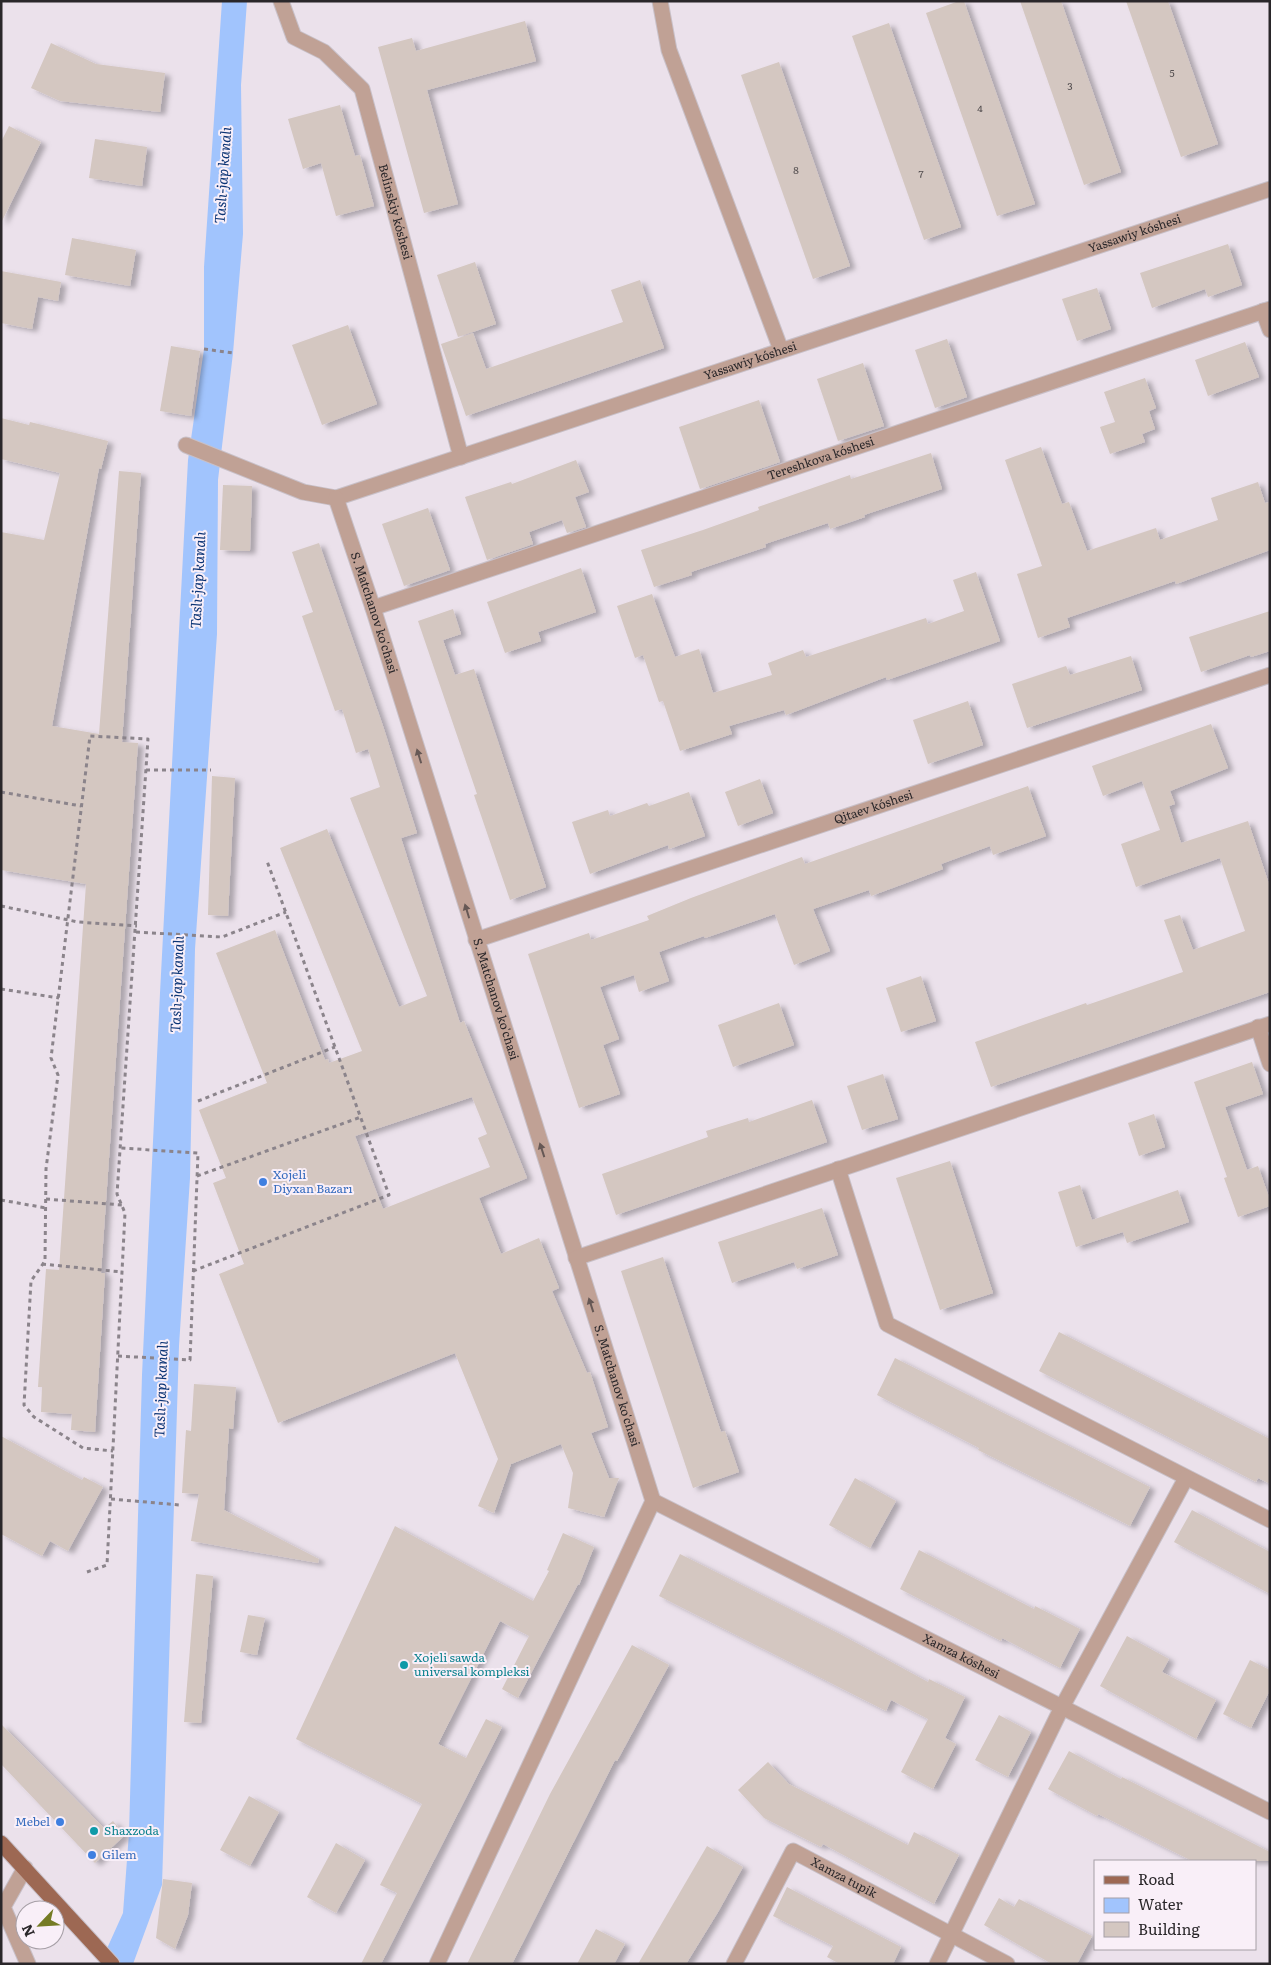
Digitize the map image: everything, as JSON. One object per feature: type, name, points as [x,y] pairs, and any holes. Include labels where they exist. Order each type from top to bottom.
[{"type":"main road","points":[[1,1843],[112,1964]]},
{"type":"street","name":"Belinskiy kóshesi","points":[[281,1],[294,37],[324,52],[362,90],[461,457]]},
{"type":"street","points":[[660,1],[669,50],[781,350]]},
{"type":"street","name":"Yassawiy kóshesi","points":[[186,445],[303,492],[336,498],[1270,189]]},
{"type":"street","points":[[1267,310],[1270,330]]},
{"type":"street","name":"Tereshkova kóshesi","points":[[373,608],[1267,310]]},
{"type":"street","name":"S. Matchanov ko'chasi","points":[[336,498],[373,608],[653,1501]]},
{"type":"street","name":"Qitaev kóshesi","points":[[476,940],[1270,676]]},
{"type":"street","points":[[576,1258],[1264,1026],[1270,1064]]},
{"type":"street","points":[[838,1169],[887,1324],[1270,1520]]},
{"type":"street","points":[[937,1964],[1062,1707],[1186,1478]]},
{"type":"street","points":[[437,1964],[653,1501]]},
{"type":"street","name":"Xamza kóshesi","points":[[653,1501],[1270,1812]]},
{"type":"street","name":"Xamza tupik","points":[[734,1964],[793,1851],[1006,1964]]},
{"type":"street","points":[[25,1868],[3,1907],[28,1964]]},
{"type":"path","points":[[204,349],[233,353]]},
{"type":"path","points":[[87,1572],[107,1565],[111,1499],[125,1212],[117,1194],[137,926],[148,739],[90,736],[51,1058],[58,1075],[46,1170],[45,1261],[30,1281],[24,1405],[34,1417],[83,1448],[113,1451]]},
{"type":"path","points":[[146,770],[211,770]]},
{"type":"path","points":[[1,792],[81,806]]},
{"type":"path","points":[[193,1271],[389,1195],[267,861]]},
{"type":"path","points":[[1,906],[69,920],[137,926]]},
{"type":"path","points":[[136,932],[202,934],[222,937],[286,912]]},
{"type":"path","points":[[1,989],[59,998]]},
{"type":"path","points":[[198,1101],[335,1047]]},
{"type":"path","points":[[197,1176],[360,1117]]},
{"type":"path","points":[[118,1356],[190,1360],[198,1153],[120,1148]]},
{"type":"path","points":[[46,1199],[122,1206]]},
{"type":"path","points":[[1,1200],[46,1208]]},
{"type":"path","points":[[42,1264],[122,1272]]},
{"type":"path","points":[[111,1499],[180,1505]]},
{"type":"water","name":"Taslı-jap kanalı","points":[[222,1],[247,1],[241,85],[243,234],[233,353],[218,480],[217,634],[195,949],[190,1178],[179,1346],[162,1885],[133,1964],[100,1964],[123,1913],[129,1833],[142,1375],[160,993],[188,460],[204,349],[204,267]]},
{"type":"building","points":[[959,1],[964,1],[1035,204],[997,216],[926,13]]},
{"type":"building","points":[[1020,1],[1061,1],[1121,172],[1084,185]]},
{"type":"building","points":[[1126,1],[1168,1],[1218,144],[1181,157]]},
{"type":"building","points":[[525,21],[536,61],[427,90],[458,204],[424,213],[378,47],[412,38],[416,51]]},
{"type":"building","points":[[889,23],[961,227],[924,240],[852,36]]},
{"type":"building","points":[[51,43],[96,64],[165,73],[160,112],[60,101],[31,88]]},
{"type":"building","points":[[779,62],[850,266],[813,279],[741,75]]},
{"type":"building","points":[[340,105],[355,156],[360,155],[374,206],[336,216],[321,163],[303,169],[288,119]]},
{"type":"building","points":[[9,126],[41,142],[1,223],[1,142]]},
{"type":"building","points":[[95,139],[147,147],[142,186],[89,178]]},
{"type":"building","points":[[72,238],[136,250],[130,286],[65,275]]},
{"type":"building","points":[[1228,244],[1242,285],[1208,297],[1205,289],[1152,308],[1140,273]]},
{"type":"building","points":[[475,262],[496,324],[458,337],[437,275]]},
{"type":"building","points":[[1,271],[61,282],[58,301],[38,297],[32,329],[1,323]]},
{"type":"building","points":[[640,280],[664,348],[466,416],[441,344],[473,333],[486,369],[623,322],[611,290]]},
{"type":"building","points":[[1097,288],[1111,329],[1077,341],[1062,299]]},
{"type":"building","points":[[348,325],[377,404],[322,425],[292,345]]},
{"type":"building","points":[[947,339],[967,397],[935,408],[915,350]]},
{"type":"building","points":[[1245,342],[1259,377],[1208,396],[1195,360]]},
{"type":"building","points":[[171,346],[200,351],[191,416],[160,411]]},
{"type":"building","points":[[863,363],[884,426],[838,441],[817,379]]},
{"type":"building","points":[[1145,378],[1156,408],[1149,411],[1155,429],[1142,434],[1145,442],[1110,454],[1100,427],[1115,422],[1104,392]]},
{"type":"building","points":[[759,400],[780,462],[700,489],[679,427]]},
{"type":"building","points":[[1,418],[29,425],[30,422],[108,441],[101,469],[99,468],[52,726],[99,734],[119,471],[141,473],[122,742],[138,743],[101,1273],[105,1273],[95,1432],[71,1430],[72,1414],[41,1412],[42,1387],[38,1387],[46,1269],[59,1270],[86,884],[1,870],[1,532],[44,540],[60,473],[1,459]]},
{"type":"building","points":[[1041,447],[1062,504],[1069,502],[1087,551],[1156,528],[1160,540],[1218,520],[1211,498],[1258,482],[1265,503],[1270,502],[1270,550],[1176,584],[1175,581],[1067,618],[1070,627],[1038,638],[1017,574],[1042,566],[1005,460]]},
{"type":"building","points":[[931,453],[942,489],[864,515],[865,517],[830,529],[828,523],[765,544],[766,547],[691,572],[692,575],[654,587],[641,550],[759,510],[758,507],[850,475],[851,479]]},
{"type":"building","points":[[576,460],[589,492],[575,497],[586,527],[567,533],[562,520],[529,532],[533,544],[487,560],[465,497],[511,482],[512,484]]},
{"type":"building","points":[[223,485],[252,486],[250,551],[220,550]]},
{"type":"building","points":[[428,508],[450,570],[404,586],[382,524]]},
{"type":"building","points":[[319,543],[383,726],[417,833],[401,838],[460,1023],[464,1021],[527,1178],[479,1198],[501,1254],[539,1238],[559,1288],[552,1291],[587,1373],[590,1372],[608,1427],[591,1433],[609,1478],[619,1478],[604,1517],[568,1508],[573,1473],[561,1444],[511,1464],[494,1513],[478,1506],[498,1459],[455,1353],[278,1423],[219,1274],[244,1264],[213,1183],[226,1178],[199,1110],[267,1083],[216,953],[275,930],[325,1060],[328,1059],[329,1063],[362,1051],[280,848],[327,829],[399,1007],[427,996],[350,798],[380,787],[368,749],[356,753],[342,709],[335,711],[302,616],[313,612],[292,552]],"holes":[[[472,1097],[487,1134],[478,1138],[490,1167],[383,1209],[355,1136]]]},
{"type":"building","points":[[581,568],[596,612],[538,632],[541,641],[505,653],[487,602]]},
{"type":"building","points":[[976,572],[1000,641],[887,680],[886,677],[786,715],[784,710],[729,726],[732,734],[680,751],[663,701],[659,702],[643,655],[635,658],[617,606],[652,594],[675,657],[699,649],[713,693],[772,675],[768,663],[803,650],[806,657],[926,618],[928,624],[964,611],[953,580]]},
{"type":"building","points":[[453,609],[461,634],[443,640],[455,675],[474,669],[546,887],[510,900],[474,795],[477,794],[418,621]]},
{"type":"building","points":[[1270,611],[1270,651],[1251,657],[1250,655],[1201,672],[1189,637]]},
{"type":"building","points":[[1131,656],[1142,690],[1027,728],[1012,684],[1066,666],[1070,675]]},
{"type":"building","points":[[968,701],[983,745],[928,764],[913,720]]},
{"type":"building","points":[[1211,724],[1228,768],[1170,791],[1175,804],[1169,806],[1181,843],[1248,821],[1270,887],[1270,992],[991,1087],[975,1042],[1086,1003],[1087,1005],[1183,972],[1164,920],[1180,915],[1193,950],[1245,931],[1220,858],[1136,887],[1121,844],[1160,830],[1142,781],[1103,796],[1092,766]]},
{"type":"building","points":[[212,776],[235,778],[228,916],[208,915]]},
{"type":"building","points":[[760,779],[773,813],[738,826],[725,792]]},
{"type":"building","points":[[1028,786],[1046,836],[993,855],[990,846],[941,864],[943,869],[871,896],[869,890],[813,909],[830,951],[794,965],[775,914],[659,952],[669,981],[639,992],[634,975],[600,987],[619,1039],[603,1045],[620,1094],[579,1108],[528,954],[589,933],[591,940],[649,920],[647,916],[802,857],[805,864]]},
{"type":"building","points":[[689,792],[705,836],[669,849],[668,845],[590,874],[572,822],[608,810],[610,816],[647,803],[649,806]]},
{"type":"building","points":[[921,976],[936,1021],[901,1032],[886,988]]},
{"type":"building","points":[[779,1003],[794,1045],[733,1067],[718,1025]]},
{"type":"building","points":[[1252,1062],[1263,1094],[1225,1107],[1247,1170],[1258,1166],[1270,1200],[1270,1206],[1238,1217],[1224,1178],[1227,1177],[1194,1082]]},
{"type":"building","points":[[883,1074],[898,1119],[862,1130],[847,1086]]},
{"type":"building","points":[[812,1100],[827,1142],[616,1215],[602,1174],[708,1137],[706,1131],[748,1118],[749,1122]]},
{"type":"building","points":[[1154,1114],[1165,1147],[1139,1156],[1128,1123]]},
{"type":"building","points":[[950,1161],[993,1293],[940,1310],[896,1178]]},
{"type":"building","points":[[1080,1185],[1092,1220],[1178,1190],[1189,1222],[1127,1243],[1123,1232],[1076,1247],[1058,1192]]},
{"type":"building","points":[[822,1208],[838,1255],[797,1269],[794,1262],[732,1283],[718,1242]]},
{"type":"building","points":[[663,1257],[721,1432],[725,1431],[739,1472],[693,1488],[621,1271]]},
{"type":"building","points":[[1059,1332],[1270,1439],[1270,1484],[1258,1478],[1256,1482],[1039,1371]]},
{"type":"building","points":[[895,1358],[1150,1487],[1130,1526],[978,1450],[979,1448],[877,1395]]},
{"type":"building","points":[[194,1384],[236,1387],[233,1429],[229,1428],[224,1510],[319,1559],[318,1563],[191,1541],[199,1494],[182,1493],[186,1430],[191,1431]]},
{"type":"building","points":[[1,1436],[82,1480],[84,1477],[103,1487],[68,1551],[50,1541],[42,1556],[1,1534]]},
{"type":"building","points":[[855,1478],[896,1501],[870,1548],[829,1525]]},
{"type":"building","points":[[1192,1510],[1270,1552],[1270,1594],[1174,1542]]},
{"type":"building","name":"Xojeli sawda universal kompleksi","points":[[395,1526],[533,1601],[549,1571],[547,1570],[563,1533],[594,1547],[579,1585],[518,1698],[502,1689],[529,1636],[500,1621],[438,1744],[466,1758],[486,1719],[502,1727],[381,1964],[361,1964],[397,1893],[380,1885],[422,1804],[296,1739]]},
{"type":"building","points":[[919,1550],[1034,1609],[1035,1606],[1080,1629],[1060,1668],[1002,1638],[1001,1641],[900,1589]]},
{"type":"building","points":[[680,1554],[840,1634],[928,1682],[929,1679],[965,1697],[945,1738],[956,1744],[933,1789],[901,1772],[928,1719],[891,1700],[886,1711],[659,1596]]},
{"type":"building","points":[[196,1574],[213,1576],[201,1723],[184,1722]]},
{"type":"building","points":[[248,1615],[265,1618],[257,1655],[240,1652]]},
{"type":"building","points":[[1127,1636],[1169,1659],[1162,1672],[1216,1700],[1196,1739],[1100,1686]]},
{"type":"building","points":[[632,1645],[669,1665],[617,1761],[615,1760],[512,1964],[467,1964],[550,1794]]},
{"type":"building","points":[[1250,1660],[1270,1670],[1270,1690],[1251,1728],[1223,1714]]},
{"type":"building","points":[[999,1715],[1031,1732],[1008,1777],[975,1760]]},
{"type":"building","points":[[1,1724],[104,1828],[113,1821],[125,1835],[95,1863],[1,1764]]},
{"type":"building","points":[[1069,1751],[1121,1779],[1122,1777],[1270,1852],[1270,1861],[1190,1860],[1098,1814],[1097,1816],[1048,1789]]},
{"type":"building","points":[[768,1762],[789,1784],[908,1845],[914,1832],[959,1855],[934,1904],[823,1844],[821,1847],[764,1818],[738,1790]]},
{"type":"building","points":[[249,1796],[279,1812],[250,1866],[220,1850]]},
{"type":"building","points":[[336,1843],[365,1860],[336,1913],[307,1897]]},
{"type":"building","points":[[707,1846],[743,1867],[718,1912],[686,1964],[638,1964]]},
{"type":"building","points":[[163,1879],[192,1883],[188,1915],[175,1949],[156,1938]]},
{"type":"building","points":[[787,1887],[901,1947],[893,1964],[840,1964],[827,1957],[833,1946],[773,1916]]},
{"type":"building","points":[[999,1898],[1014,1907],[1019,1899],[1092,1936],[1077,1964],[1052,1964],[984,1925]]},
{"type":"building","points":[[596,1929],[625,1944],[614,1964],[577,1964]]},
{"type":"place","name":"Xojeli Diyxan Bazarı","points":[[263,1182]]},
{"type":"place","name":"Xojeli sawda universal kompleksi","points":[[404,1665]]},
{"type":"place","name":"Mebel","points":[[60,1822]]},
{"type":"place","name":"Shaxzoda","points":[[94,1831]]},
{"type":"place","name":"Gilem","points":[[92,1855]]}]
